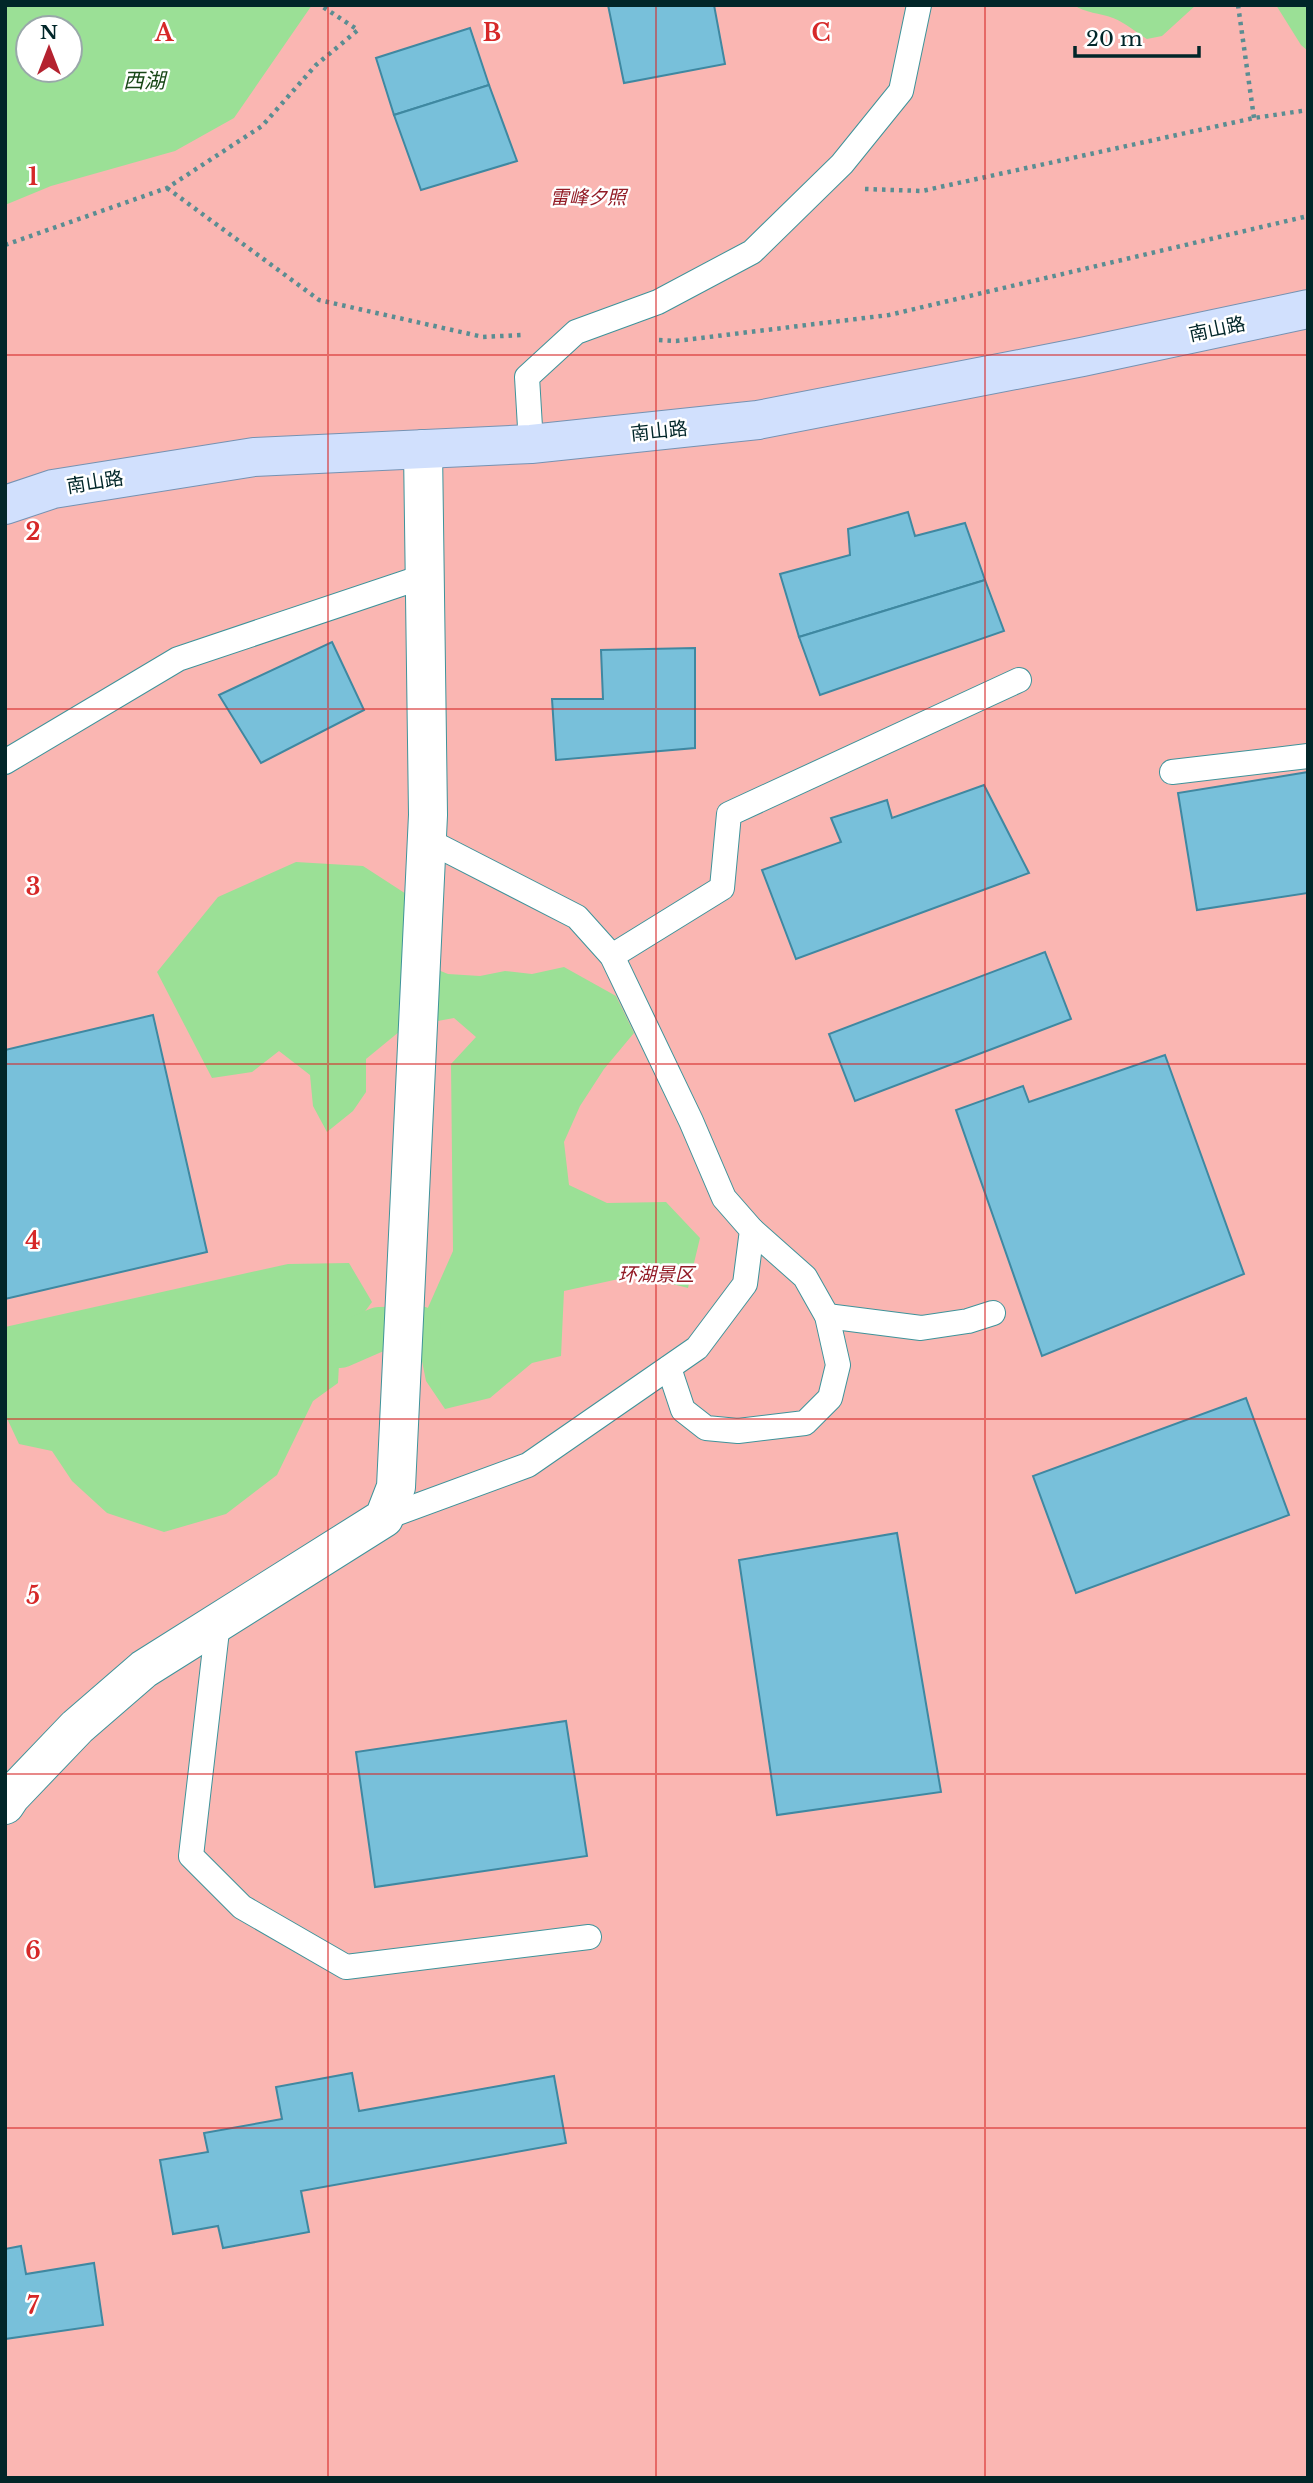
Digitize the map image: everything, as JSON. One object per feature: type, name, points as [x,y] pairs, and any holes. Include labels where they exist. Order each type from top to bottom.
[{"type":"main road","name":"南山路","points":[[5,505],[53,489],[254,457],[531,444],[758,420],[1082,357],[1308,309]]},
{"type":"street","points":[[5,1805],[77,1727],[144,1669],[384,1518],[396,1487],[427,839],[423,449]]},
{"type":"lane","points":[[531,444],[527,377],[566,341],[576,332],[658,302],[752,252],[842,164],[901,92],[919,5]]},
{"type":"lane","points":[[5,762],[178,659],[425,576]]},
{"type":"lane","points":[[612,956],[722,888],[729,814],[1019,680]]},
{"type":"lane","points":[[1172,772],[1308,756]]},
{"type":"lane","points":[[427,839],[577,916],[612,956],[691,1121],[723,1198],[752,1230],[805,1277],[827,1316],[838,1366],[830,1398],[805,1423],[738,1432],[706,1428],[683,1410],[669,1368]]},
{"type":"lane","points":[[384,1518],[528,1465],[697,1348],[745,1284],[752,1230]]},
{"type":"lane","points":[[827,1316],[920,1328],[968,1321],[993,1312]]},
{"type":"lane","points":[[218,1622],[191,1856],[242,1907],[346,1967],[589,1937]]},
{"type":"path","points":[[5,245],[167,188],[262,126],[316,65],[358,30],[320,5]]},
{"type":"path","points":[[1238,5],[1254,118]]},
{"type":"path","points":[[818,187],[922,191],[1254,118],[1308,110]]},
{"type":"green space","name":"环湖景区","points":[[5,5],[1308,5],[1308,2478],[5,2478]]},
{"type":"water","name":"西湖","points":[[5,5],[312,5],[234,118],[175,151],[51,186],[5,205]]},
{"type":"water","points":[[1074,5],[1196,5],[1162,36],[1147,39],[1118,20]]},
{"type":"water","points":[[1276,5],[1308,5],[1308,51],[1301,45]]},
{"type":"water","points":[[296,862],[363,866],[417,901],[416,961],[448,974],[480,976],[505,971],[532,974],[564,967],[616,996],[634,1033],[604,1069],[580,1106],[564,1142],[569,1185],[607,1203],[666,1202],[700,1238],[688,1288],[637,1275],[564,1291],[561,1356],[532,1363],[490,1398],[445,1409],[426,1381],[418,1341],[419,1328],[453,1251],[451,1064],[476,1037],[454,1018],[405,1027],[366,1059],[366,1092],[353,1111],[327,1132],[313,1106],[310,1075],[279,1051],[252,1072],[212,1078],[157,972],[218,897]]},
{"type":"water","points":[[349,1263],[372,1302],[340,1345],[338,1383],[313,1401],[277,1475],[226,1514],[164,1532],[107,1513],[72,1481],[52,1451],[19,1444],[5,1414],[5,1327],[288,1264]]},
{"type":"building","points":[[608,5],[714,5],[725,64],[624,83]]},
{"type":"building","points":[[470,28],[489,85],[394,115],[376,58]]},
{"type":"building","points":[[489,85],[517,161],[421,190],[394,115]]},
{"type":"building","points":[[908,512],[915,536],[965,523],[985,580],[799,637],[780,574],[850,555],[848,529]]},
{"type":"building","points":[[985,580],[1004,631],[820,695],[799,637]]},
{"type":"building","points":[[332,642],[364,710],[261,763],[219,695]]},
{"type":"building","points":[[695,648],[695,748],[556,760],[552,699],[603,699],[601,650]]},
{"type":"building","points":[[1308,772],[1308,893],[1197,910],[1178,793]]},
{"type":"building","points":[[984,785],[1029,873],[796,959],[762,870],[841,842],[831,818],[887,800],[892,818]]},
{"type":"building","points":[[1045,952],[1071,1019],[855,1101],[829,1034]]},
{"type":"building","points":[[153,1015],[207,1252],[5,1299],[5,1050]]},
{"type":"building","points":[[1165,1055],[1244,1274],[1042,1356],[956,1110],[1023,1086],[1029,1102]]},
{"type":"building","points":[[1246,1398],[1289,1515],[1076,1593],[1033,1476]]},
{"type":"building","points":[[897,1533],[941,1792],[777,1815],[739,1560]]},
{"type":"building","points":[[566,1721],[587,1856],[375,1887],[356,1752]]},
{"type":"building","points":[[352,2073],[359,2111],[554,2076],[566,2143],[301,2191],[309,2232],[223,2248],[218,2226],[173,2234],[160,2160],[208,2152],[204,2133],[282,2119],[276,2087]]},
{"type":"building","points":[[21,2246],[26,2274],[94,2263],[103,2325],[5,2339],[5,2249]]},
{"type":"waterway","points":[[340,1346],[379,1329],[419,1328]]},
{"type":"park label","name":"雷峰夕照","points":[[588,197]]}]
